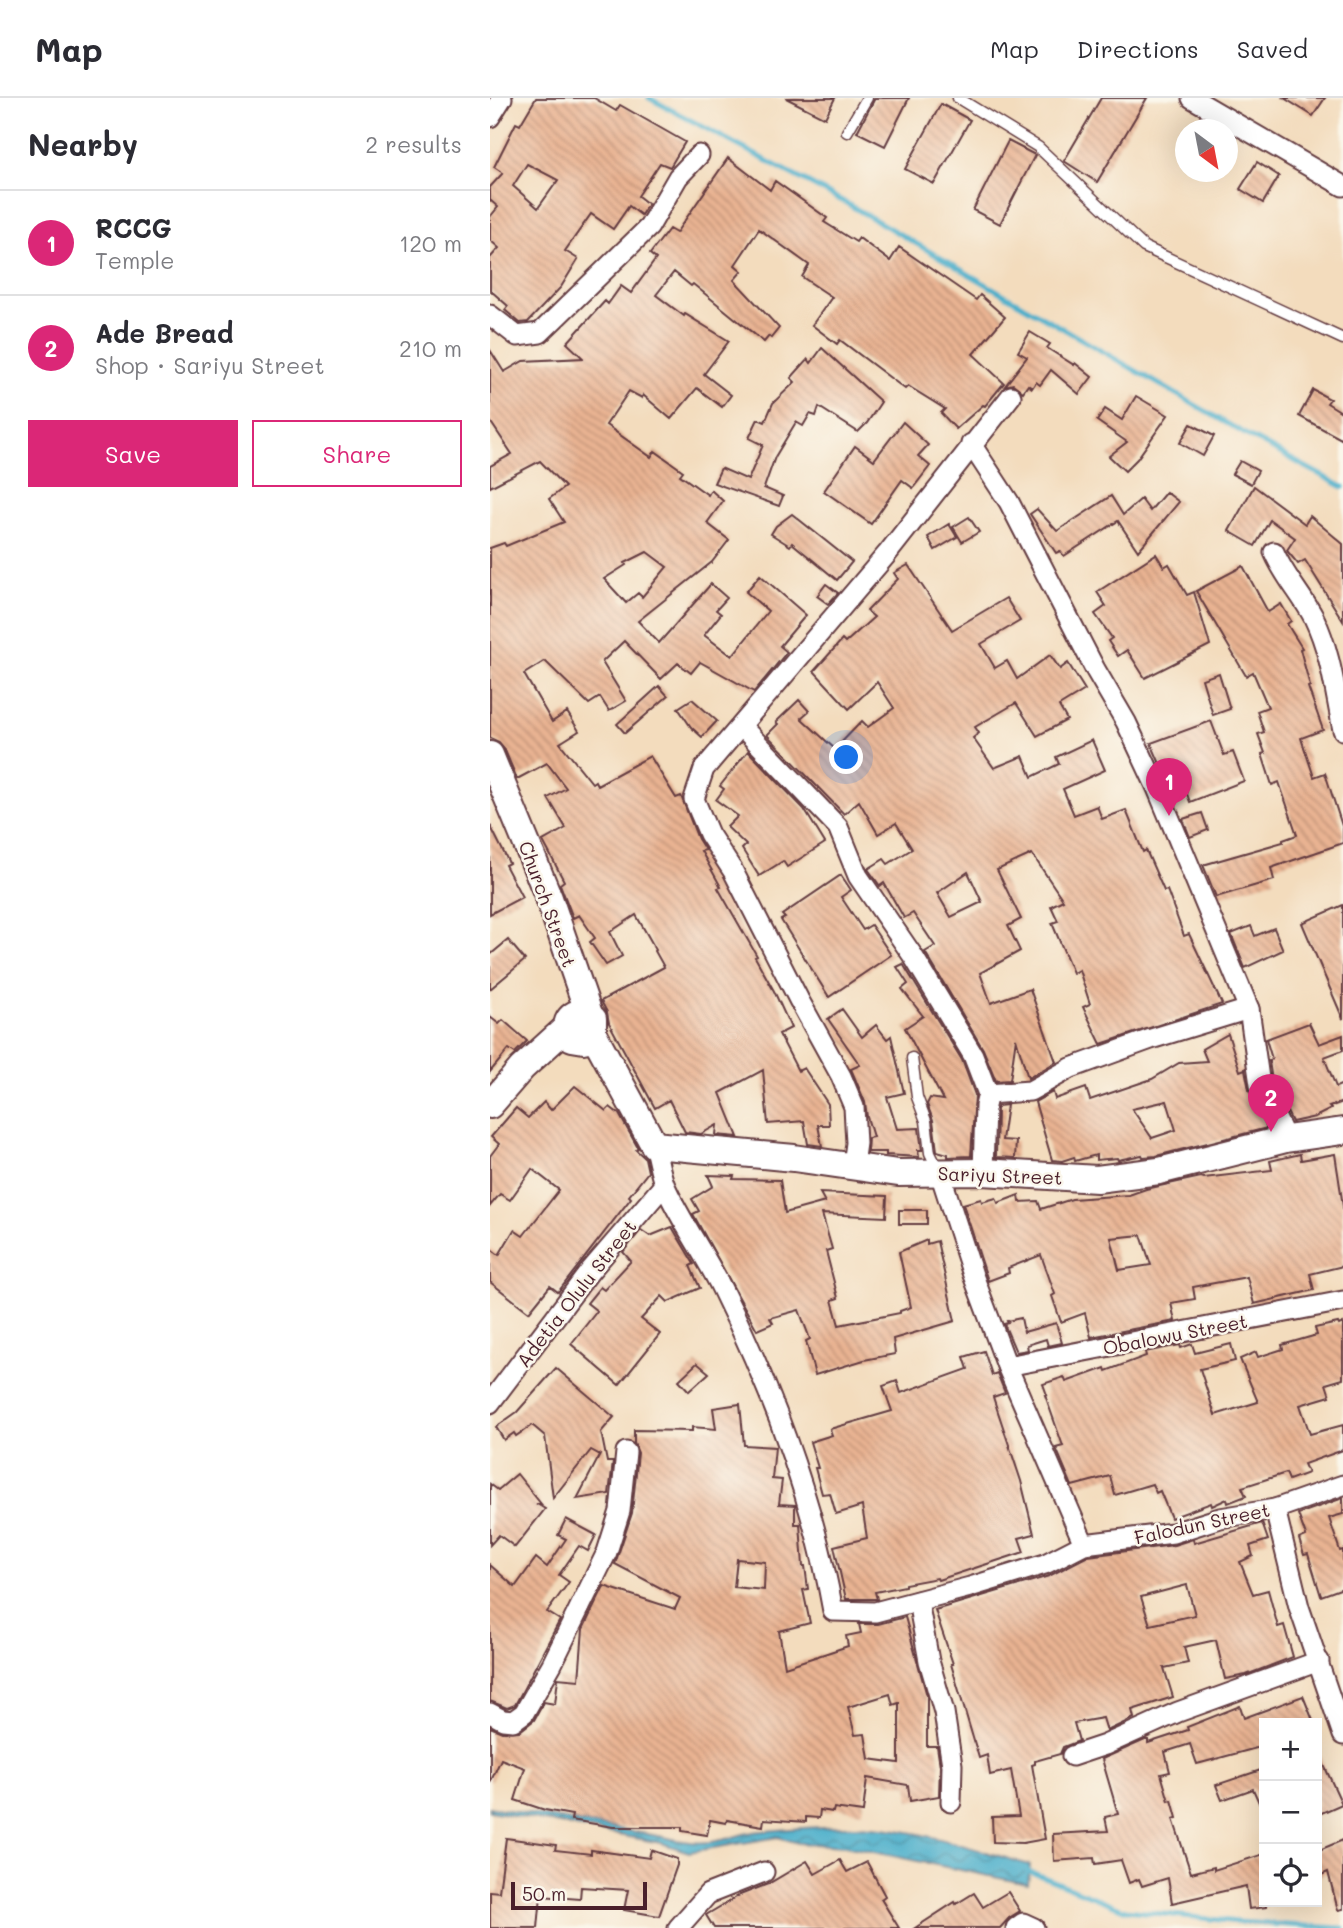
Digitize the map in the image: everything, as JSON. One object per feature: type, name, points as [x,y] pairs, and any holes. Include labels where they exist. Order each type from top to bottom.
[{"type":"street","points":[[490,117],[502,98]]},
{"type":"street","points":[[1192,98],[1343,186]]},
{"type":"street","points":[[490,315],[517,336],[540,333],[649,227],[678,177],[699,155]]},
{"type":"street","points":[[853,1165],[856,1143],[854,1107],[841,1076],[733,871],[709,834],[694,799],[704,769],[887,554],[1011,396]]},
{"type":"street","points":[[971,444],[1009,502],[1095,669],[1126,722],[1234,967],[1249,1009],[1260,1084],[1286,1139]]},
{"type":"street","points":[[1274,552],[1280,567],[1299,592],[1314,619],[1324,643],[1343,730]]},
{"type":"street","points":[[742,727],[838,827],[858,876],[973,1055],[988,1094],[985,1106],[983,1172]]},
{"type":"street","name":"Church Street","points":[[490,755],[549,898],[583,1025],[654,1145]]},
{"type":"street","points":[[988,1094],[1030,1091],[1071,1068],[1151,1039],[1249,1009]]},
{"type":"street","points":[[490,1105],[522,1068],[583,1025]]},
{"type":"street","name":"Sariyu Street","points":[[654,1145],[853,1165],[898,1173],[983,1172],[1097,1179],[1159,1171],[1286,1139],[1343,1131]]},
{"type":"street","points":[[654,1145],[664,1185]]},
{"type":"street","points":[[940,1173],[973,1275],[1007,1366],[1084,1544]]},
{"type":"street","name":"Adetia Olulu Street","points":[[490,1403],[590,1271],[664,1185]]},
{"type":"street","name":"Falodun Street","points":[[664,1185],[722,1288],[765,1381],[791,1453],[827,1580],[833,1611],[875,1612],[1045,1564],[1084,1544],[1172,1533],[1220,1518],[1275,1509],[1343,1485]]},
{"type":"street","name":"Obalowu Street","points":[[1007,1366],[1343,1301]]},
{"type":"street","points":[[490,1713],[503,1720],[513,1721],[524,1713],[552,1664],[607,1552],[620,1511],[626,1452]]},
{"type":"street","points":[[1275,1509],[1300,1607],[1343,1735]]},
{"type":"street","points":[[918,1601],[950,1752],[951,1802]]},
{"type":"street","points":[[1072,1756],[1105,1745],[1178,1712],[1319,1661]]},
{"type":"street","points":[[678,1928],[708,1894],[764,1872]]},
{"type":"street","points":[[1016,1928],[1023,1923],[1034,1928]]},
{"type":"lane","points":[[847,132],[867,98]]},
{"type":"lane","points":[[958,98],[1038,147],[1144,247],[1343,339]]},
{"type":"lane","points":[[912,1058],[917,1097],[926,1121],[930,1153],[940,1173]]},
{"type":"water","points":[[490,1807],[693,1842],[715,1842],[753,1832],[798,1828],[867,1826],[891,1829],[938,1838],[1030,1865],[1028,1884],[845,1846],[798,1843],[778,1837],[689,1852],[661,1843],[490,1811]]},
{"type":"building","points":[[536,98],[594,98],[616,111],[620,105],[685,142],[670,167],[660,163],[638,196],[648,204],[641,215],[629,206],[613,229],[591,214],[565,251],[578,259],[561,287],[528,322],[520,323],[505,310],[508,306],[490,290],[490,258],[499,248],[490,240],[490,217],[498,207],[490,200],[490,187],[503,173],[494,167],[516,123],[520,125]],"holes":[[[527,164],[558,180],[538,208],[513,186]]]},
{"type":"building","points":[[786,98],[835,98],[825,118]]},
{"type":"building","points":[[875,98],[909,98],[885,146],[857,132]]},
{"type":"building","points":[[1101,98],[1147,98],[1097,182],[1064,161]]},
{"type":"building","points":[[1284,98],[1325,98],[1313,116]]},
{"type":"building","points":[[941,104],[970,120],[934,184],[905,169]]},
{"type":"building","points":[[1008,141],[1035,155],[1000,224],[973,210]]},
{"type":"building","points":[[728,158],[770,190],[775,181],[827,218],[824,222],[856,242],[859,238],[890,261],[899,247],[976,300],[980,295],[1005,317],[973,354],[1004,383],[985,406],[956,429],[941,413],[945,409],[908,386],[905,389],[840,340],[837,344],[812,325],[832,297],[802,277],[809,265],[759,229],[735,265],[742,271],[734,280],[779,328],[764,342],[693,284],[691,286],[674,272],[656,295],[684,316],[685,314],[729,341],[704,374],[731,395],[722,407],[697,388],[671,419],[643,395],[642,398],[629,391],[606,425],[651,457],[655,451],[683,471],[680,475],[708,495],[711,490],[723,501],[707,523],[729,540],[712,562],[638,621],[659,643],[711,584],[727,598],[716,610],[721,614],[704,635],[732,656],[768,611],[746,592],[760,575],[806,615],[780,646],[787,652],[754,692],[700,662],[691,673],[678,663],[661,679],[624,641],[602,662],[626,701],[609,711],[600,697],[589,704],[545,661],[524,674],[552,722],[567,712],[579,731],[560,743],[592,783],[595,781],[597,785],[650,756],[676,798],[681,796],[705,850],[701,851],[721,887],[718,888],[757,956],[755,957],[791,1028],[779,1034],[798,1071],[804,1068],[828,1104],[829,1125],[818,1125],[822,1146],[808,1144],[804,1121],[768,1124],[763,1070],[720,1093],[738,1137],[716,1135],[717,1125],[701,1134],[685,1132],[669,1100],[655,1108],[609,1023],[601,1001],[664,967],[636,915],[610,932],[622,956],[606,965],[590,942],[595,938],[579,915],[573,918],[560,884],[564,881],[543,841],[566,828],[548,798],[566,788],[547,763],[517,779],[504,748],[490,738],[490,548],[504,543],[506,546],[564,522],[549,499],[565,487],[540,461],[490,487],[490,466],[512,454],[490,421],[490,350],[504,372],[523,361],[583,358],[567,343],[605,301],[608,304],[621,286],[631,293],[656,259],[650,254],[669,229],[676,233]],"holes":[[[647,552],[667,567],[642,597],[638,593],[626,603],[604,579],[626,565],[625,563]]]},
{"type":"building","points":[[1257,162],[1279,176],[1263,203],[1240,189]]},
{"type":"building","points":[[1030,332],[1050,344],[1047,348],[1074,365],[1075,363],[1092,377],[1079,394],[1051,370],[1040,385],[1036,382],[1032,388],[1028,385],[1023,392],[1013,384],[1005,386],[1027,357],[1018,352]]},
{"type":"building","points":[[822,348],[881,402],[867,423],[858,432],[819,407],[816,416],[810,414],[803,426],[796,422],[775,457],[764,488],[783,496],[779,506],[714,483],[721,468],[748,480],[763,445],[749,438],[758,419],[765,422],[773,403],[795,382],[791,378],[808,359],[811,363]]},
{"type":"building","points":[[1313,390],[1330,399],[1327,403],[1343,413],[1343,440],[1299,416]]},
{"type":"building","points":[[1136,396],[1168,415],[1137,459],[1125,471],[1109,456],[1127,442],[1097,421],[1105,409],[1122,420]]},
{"type":"building","points":[[903,422],[928,445],[918,456],[930,466],[913,488],[902,480],[871,524],[824,491],[855,446],[874,460]]},
{"type":"building","points":[[1191,424],[1214,436],[1203,456],[1180,443]]},
{"type":"building","points":[[1240,461],[1258,471],[1251,484],[1232,474]]},
{"type":"building","points":[[1254,486],[1305,524],[1310,516],[1343,544],[1343,621],[1305,560],[1298,564],[1288,552],[1295,538],[1270,520],[1255,546],[1229,531]]},
{"type":"building","points":[[1166,492],[1179,502],[1138,551],[1118,521],[1064,556],[1060,551],[1056,553],[1030,514],[1037,509],[1057,531],[1111,496],[1123,515],[1141,499],[1150,511]]},
{"type":"building","points":[[792,514],[852,562],[837,580],[792,543],[790,546],[771,534],[776,526]]},
{"type":"building","points":[[969,517],[979,532],[962,542],[953,527]]},
{"type":"building","points":[[949,524],[957,537],[935,550],[928,537]]},
{"type":"building","points":[[1156,554],[1164,567],[1169,564],[1187,595],[1194,592],[1210,645],[1145,678],[1127,650],[1118,656],[1108,641],[1112,638],[1095,614],[1106,606],[1097,592]]},
{"type":"building","points":[[908,565],[952,630],[1006,598],[1020,621],[981,644],[995,668],[1007,661],[1017,679],[1050,655],[1060,669],[1068,663],[1085,690],[1059,706],[1067,720],[1037,736],[1016,703],[975,727],[979,733],[973,738],[994,768],[1023,756],[1032,777],[1059,764],[1056,757],[1092,740],[1105,770],[1063,789],[1074,815],[1097,806],[1102,819],[1126,810],[1143,852],[1146,850],[1164,891],[1167,890],[1184,936],[1189,934],[1222,1004],[1101,1044],[1083,1007],[1090,1004],[1079,970],[1073,973],[1052,923],[1058,921],[1051,906],[1063,900],[1032,854],[997,870],[1021,919],[1008,926],[1020,951],[980,973],[991,1003],[1030,989],[1056,1062],[1028,1078],[1016,1038],[1010,1080],[996,1081],[983,1049],[925,952],[935,946],[913,913],[904,918],[884,883],[880,886],[868,869],[884,859],[888,864],[912,849],[896,823],[878,834],[859,801],[844,814],[767,735],[778,724],[776,722],[799,700],[809,711],[801,718],[835,749],[862,721],[868,727],[894,708],[877,682],[849,709],[814,671],[842,640],[845,643],[874,617],[867,611],[898,579],[894,573]],"holes":[[[968,872],[982,902],[951,917],[937,893]]]},
{"type":"building","points":[[1243,566],[1268,612],[1281,604],[1291,621],[1287,624],[1302,648],[1300,649],[1310,686],[1308,687],[1323,730],[1301,738],[1314,777],[1325,773],[1343,829],[1343,843],[1271,868],[1274,880],[1216,897],[1203,865],[1283,842],[1297,835],[1279,782],[1272,785],[1262,754],[1265,753],[1258,734],[1264,732],[1257,711],[1268,707],[1253,672],[1246,676],[1196,591]]},
{"type":"building","points":[[826,584],[838,593],[828,604],[817,596]]},
{"type":"building","points":[[1219,673],[1230,709],[1213,715],[1202,679]]},
{"type":"building","points":[[659,686],[668,696],[625,733],[617,724]]},
{"type":"building","points":[[692,699],[717,721],[702,737],[678,708]]},
{"type":"building","points":[[1211,721],[1224,755],[1233,752],[1244,781],[1190,802],[1177,768],[1164,773],[1151,743]]},
{"type":"building","points":[[748,751],[804,809],[825,843],[787,867],[783,861],[759,876],[742,849],[746,845],[727,827],[738,816],[716,800],[724,789],[720,786]]},
{"type":"building","points":[[1202,813],[1208,830],[1190,837],[1183,819]]},
{"type":"building","points":[[490,825],[509,863],[505,865],[522,897],[490,914]]},
{"type":"building","points":[[841,875],[851,890],[841,897],[863,930],[871,925],[891,955],[829,997],[781,920],[785,918],[782,915]]},
{"type":"building","points":[[1343,905],[1343,1019],[1302,923]]},
{"type":"building","points":[[1251,926],[1255,936],[1274,928],[1283,950],[1245,968],[1231,934]]},
{"type":"building","points":[[508,940],[525,960],[490,989],[490,955]]},
{"type":"building","points":[[903,964],[962,1060],[975,1095],[971,1156],[948,1157],[948,1154],[937,1151],[933,1120],[927,1104],[930,1098],[943,1100],[905,1028],[923,1016],[902,989],[908,984],[897,967]]},
{"type":"building","points":[[842,1009],[862,1037],[876,1025],[887,1039],[891,1036],[904,1093],[887,1097],[897,1129],[919,1128],[922,1150],[918,1150],[919,1157],[867,1152],[868,1138],[873,1137],[865,1102],[851,1069],[860,1065],[828,1019]]},
{"type":"building","points":[[490,1017],[499,1024],[503,1020],[527,1041],[515,1053],[509,1049],[490,1072]]},
{"type":"building","points":[[1309,1023],[1319,1044],[1343,1035],[1343,1050],[1324,1057],[1336,1087],[1343,1084],[1343,1102],[1329,1107],[1331,1109],[1315,1117],[1292,1122],[1272,1081],[1269,1061],[1272,1059],[1266,1039]]},
{"type":"building","points":[[1228,1034],[1240,1071],[1245,1069],[1249,1090],[1267,1128],[1156,1156],[1096,1160],[1096,1155],[1075,1161],[1074,1157],[1062,1161],[1052,1160],[1035,1102],[1053,1092],[1055,1099],[1086,1088],[1090,1100],[1152,1079],[1179,1063],[1207,1061],[1202,1049]],"holes":[[[1167,1101],[1176,1130],[1152,1138],[1132,1109]]]},
{"type":"building","points":[[575,1086],[606,1111],[610,1107],[619,1114],[638,1148],[636,1150],[645,1158],[648,1172],[558,1292],[550,1286],[529,1312],[490,1282],[490,1248],[499,1255],[514,1230],[523,1236],[559,1190],[532,1169],[510,1200],[500,1194],[490,1206],[490,1156],[499,1144],[491,1137],[516,1108],[528,1118],[544,1102],[551,1110]]},
{"type":"building","points":[[1007,1105],[1002,1140],[1016,1141],[1015,1158],[996,1157],[997,1108]]},
{"type":"building","points":[[1300,1154],[1301,1160],[1335,1154],[1343,1206],[1343,1266],[1310,1274],[1314,1290],[1254,1304],[1247,1277],[1193,1287],[1195,1299],[1171,1303],[1175,1321],[1091,1337],[1085,1313],[1061,1322],[1052,1296],[1055,1294],[1041,1255],[1008,1268],[1009,1273],[988,1281],[963,1204],[996,1198],[998,1203],[1019,1195],[1020,1202],[1038,1201],[1041,1209],[1072,1199],[1129,1195],[1201,1177],[1272,1170],[1270,1161]],"holes":[[[1141,1235],[1151,1265],[1119,1270],[1111,1238]]]},
{"type":"building","points":[[708,1175],[734,1176],[733,1179],[780,1180],[785,1213],[825,1202],[820,1193],[887,1196],[886,1217],[822,1214],[832,1249],[826,1251],[838,1298],[832,1300],[839,1325],[900,1313],[911,1307],[899,1252],[927,1240],[927,1244],[937,1241],[955,1321],[893,1339],[895,1354],[815,1375],[806,1341],[810,1339],[799,1310],[770,1318],[773,1323],[757,1330],[693,1214],[699,1211],[692,1199],[713,1186]]},
{"type":"building","points":[[899,1210],[927,1210],[927,1224],[899,1224]]},
{"type":"building","points":[[672,1227],[694,1264],[690,1266],[700,1288],[668,1302],[662,1296],[641,1319],[660,1334],[619,1385],[571,1344],[597,1311],[587,1303],[600,1287],[604,1290],[631,1261],[623,1252],[641,1230],[650,1236]]},
{"type":"building","points":[[1021,1318],[1024,1332],[1056,1323],[1062,1343],[1048,1346],[1046,1339],[1027,1345],[1028,1350],[1016,1352],[1004,1324]]},
{"type":"building","points":[[1343,1323],[1343,1379],[1326,1384],[1330,1396],[1300,1405],[1310,1434],[1343,1425],[1343,1450],[1304,1464],[1308,1473],[1289,1480],[1286,1473],[1242,1487],[1246,1496],[1228,1503],[1227,1499],[1212,1506],[1211,1503],[1171,1518],[1160,1491],[1156,1493],[1152,1484],[1115,1495],[1110,1476],[1072,1486],[1056,1448],[1063,1446],[1043,1384],[1064,1377],[1066,1382],[1105,1368],[1106,1371],[1146,1356],[1145,1352],[1192,1344],[1195,1353],[1231,1344],[1235,1361],[1200,1369],[1215,1415],[1258,1402],[1240,1359],[1256,1352],[1258,1357],[1283,1349],[1282,1345],[1317,1335],[1315,1328]]},
{"type":"building","points":[[984,1351],[992,1375],[997,1373],[1005,1393],[993,1397],[1021,1481],[1034,1534],[1019,1538],[1024,1552],[938,1580],[937,1578],[905,1584],[875,1592],[877,1599],[846,1599],[834,1546],[867,1538],[862,1506],[836,1514],[830,1493],[822,1494],[810,1442],[832,1435],[830,1429],[892,1411],[883,1386],[897,1381],[901,1393],[968,1369],[964,1357]]},
{"type":"building","points":[[697,1363],[709,1373],[689,1391],[679,1380]]},
{"type":"building","points":[[556,1368],[614,1417],[601,1432],[607,1462],[613,1462],[609,1494],[577,1499],[600,1455],[591,1450],[553,1498],[545,1436],[532,1425],[516,1436],[514,1433],[504,1440],[496,1427],[517,1412]]},
{"type":"building","points":[[740,1404],[744,1445],[775,1447],[772,1479],[782,1480],[779,1504],[795,1505],[795,1524],[800,1524],[803,1566],[808,1589],[803,1590],[810,1623],[779,1631],[785,1667],[848,1646],[846,1636],[861,1633],[859,1624],[878,1624],[905,1617],[927,1696],[927,1746],[937,1746],[940,1766],[939,1796],[910,1801],[908,1785],[867,1778],[863,1812],[834,1808],[833,1812],[820,1810],[819,1818],[806,1817],[806,1822],[764,1819],[763,1826],[710,1820],[707,1835],[682,1831],[682,1827],[613,1827],[571,1820],[572,1815],[515,1800],[525,1768],[501,1759],[490,1783],[490,1727],[502,1732],[520,1731],[534,1720],[544,1702],[555,1704],[558,1678],[579,1680],[583,1629],[604,1586],[675,1609],[680,1598],[615,1564],[632,1513],[638,1453],[634,1443],[634,1430],[692,1431],[692,1427],[716,1429],[713,1408]],"holes":[[[737,1559],[765,1562],[764,1590],[734,1587]],[[890,1694],[893,1705],[899,1703],[899,1763],[869,1759],[865,1734],[855,1735],[848,1707]]]},
{"type":"building","points":[[517,1474],[541,1504],[537,1504],[545,1509],[515,1547],[499,1535],[490,1545],[490,1484],[498,1490]]},
{"type":"building","points":[[1343,1498],[1343,1514],[1329,1518],[1340,1551],[1343,1550],[1343,1588],[1321,1596],[1308,1554],[1304,1555],[1299,1539],[1306,1536],[1298,1514]]},
{"type":"building","points":[[566,1519],[596,1535],[588,1551],[579,1546],[559,1575],[569,1582],[547,1612],[560,1620],[515,1705],[507,1708],[490,1701],[490,1565],[515,1587],[536,1558],[547,1567],[566,1539],[558,1535]]},
{"type":"building","points":[[1262,1523],[1268,1540],[1250,1546],[1253,1556],[1240,1562],[1253,1594],[1268,1590],[1278,1627],[1284,1625],[1293,1657],[1246,1675],[1225,1679],[1216,1640],[1184,1647],[1188,1663],[1164,1668],[1173,1697],[1132,1710],[1134,1718],[1107,1731],[1103,1718],[1074,1723],[1079,1741],[1063,1747],[1060,1754],[1035,1761],[1032,1765],[1045,1839],[1023,1843],[993,1842],[992,1817],[1019,1816],[1011,1770],[990,1775],[987,1755],[979,1758],[935,1610],[1049,1576],[1088,1556],[1174,1545],[1193,1539],[1194,1543]],"holes":[[[1187,1585],[1195,1615],[1150,1625],[1141,1597]]]},
{"type":"building","points":[[1303,1696],[1312,1718],[1259,1718],[1259,1747],[1197,1764],[1190,1744],[1165,1752],[1170,1772],[1161,1774],[1169,1801],[1172,1800],[1177,1818],[1173,1819],[1191,1873],[1214,1867],[1214,1870],[1259,1856],[1259,1907],[1266,1907],[1249,1909],[1246,1886],[1172,1903],[1168,1878],[1142,1886],[1139,1879],[1129,1883],[1121,1860],[1095,1864],[1094,1858],[1054,1861],[1053,1834],[1108,1831],[1105,1817],[1118,1814],[1102,1759],[1145,1740],[1148,1740],[1148,1743],[1188,1730],[1187,1727],[1240,1706],[1244,1718]]},
{"type":"building","points":[[1322,1761],[1342,1804],[1322,1813]]},
{"type":"building","points":[[1259,1771],[1259,1803],[1253,1789],[1222,1800],[1216,1785]]},
{"type":"building","points":[[506,1838],[556,1845],[555,1850],[591,1854],[591,1850],[649,1858],[651,1850],[677,1859],[677,1865],[659,1916],[624,1910],[628,1890],[581,1887],[580,1899],[541,1896],[538,1928],[490,1928],[490,1891],[499,1892]]},
{"type":"building","points":[[1343,1840],[1343,1909],[1338,1910],[1328,1872],[1322,1875],[1322,1849]]},
{"type":"building","points":[[840,1860],[847,1872],[867,1862],[885,1896],[881,1899],[899,1928],[714,1928],[706,1915],[807,1861],[815,1874]]},
{"type":"building","points":[[1008,1892],[1020,1911],[1000,1928],[915,1928],[974,1893],[983,1907]]},
{"type":"waterway","points":[[649,98],[846,203],[1252,438],[1343,487]]},
{"type":"waterway","points":[[1026,1870],[1126,1910],[1238,1922],[1343,1928]]},
{"type":"place","name":"RCCG","points":[[1169,816]]},
{"type":"place","name":"Ade Bread","points":[[1271,1132]]}]
